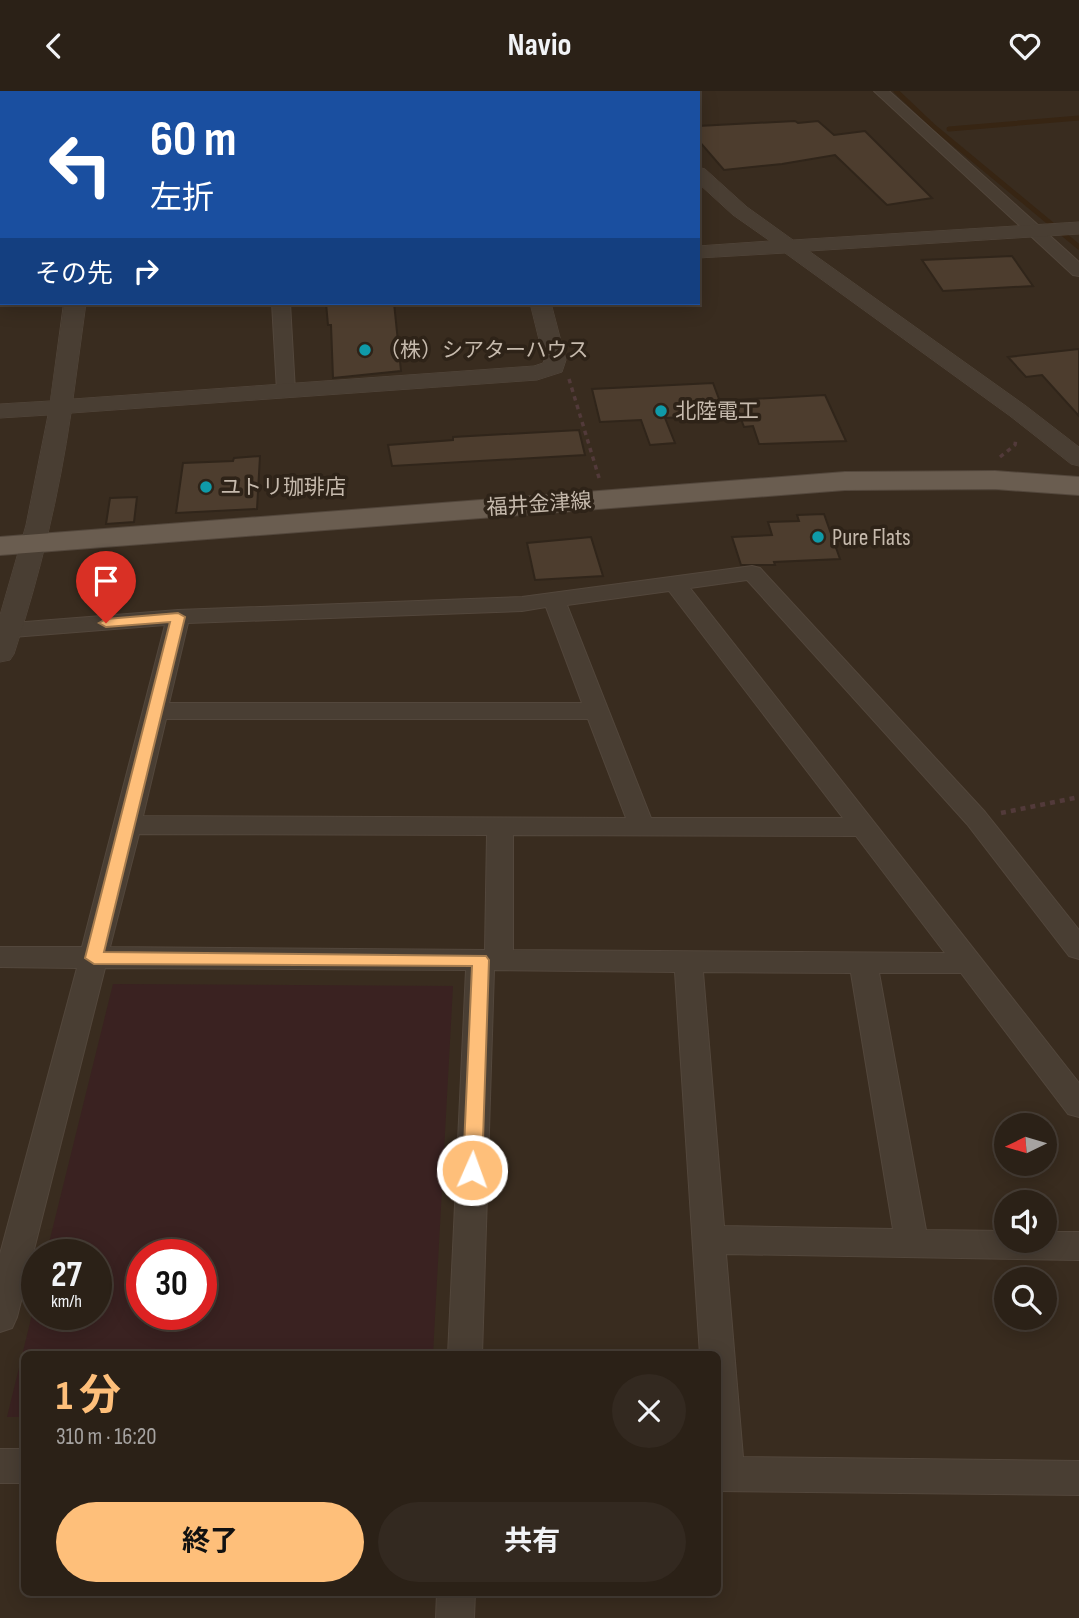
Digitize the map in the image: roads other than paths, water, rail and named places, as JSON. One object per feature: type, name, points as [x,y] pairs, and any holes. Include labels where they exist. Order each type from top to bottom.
[{"type":"main road","name":"福井金津線","points":[[0,546],[845,481],[964,479],[1079,486]]},
{"type":"street","points":[[881,91],[1079,271]]},
{"type":"street","points":[[700,175],[740,211],[1018,411],[1079,459]]},
{"type":"street","points":[[700,253],[1079,228]]},
{"type":"street","points":[[0,654],[4,631],[32,543],[62,406],[75,305]]},
{"type":"street","points":[[281,305],[286,391]]},
{"type":"street","points":[[0,411],[548,371],[554,367],[555,360],[541,305]]},
{"type":"street","points":[[4,631],[178,617],[522,604],[752,573],[976,818],[1079,949]]},
{"type":"street","points":[[676,585],[1079,1105]]},
{"type":"street","points":[[554,600],[642,827]]},
{"type":"street","points":[[0,1317],[128,825],[178,617]]},
{"type":"street","points":[[156,711],[597,711]]},
{"type":"street","points":[[128,825],[864,827]]},
{"type":"street","points":[[465,1351],[500,827]]},
{"type":"street","points":[[0,957],[969,963]]},
{"type":"street","points":[[688,961],[717,1351]]},
{"type":"street","points":[[863,962],[912,1243]]},
{"type":"street","points":[[709,1240],[1079,1246]]},
{"type":"street","points":[[721,1450],[722,1474],[1079,1478]]},
{"type":"street","points":[[0,1466],[21,1466]]},
{"type":"street","points":[[455,1618],[456,1596]]},
{"type":"waterway","points":[[896,91],[934,127],[1079,247]]},
{"type":"waterway","points":[[949,129],[1079,118]]},
{"type":"place","name":"（株）シアターハウス","points":[[365,350]]},
{"type":"place","name":"北陸電工","points":[[661,411]]},
{"type":"place","name":"ユトリ珈琲店","points":[[206,487]]},
{"type":"place","name":"Pure Flats","points":[[818,537]]}]
